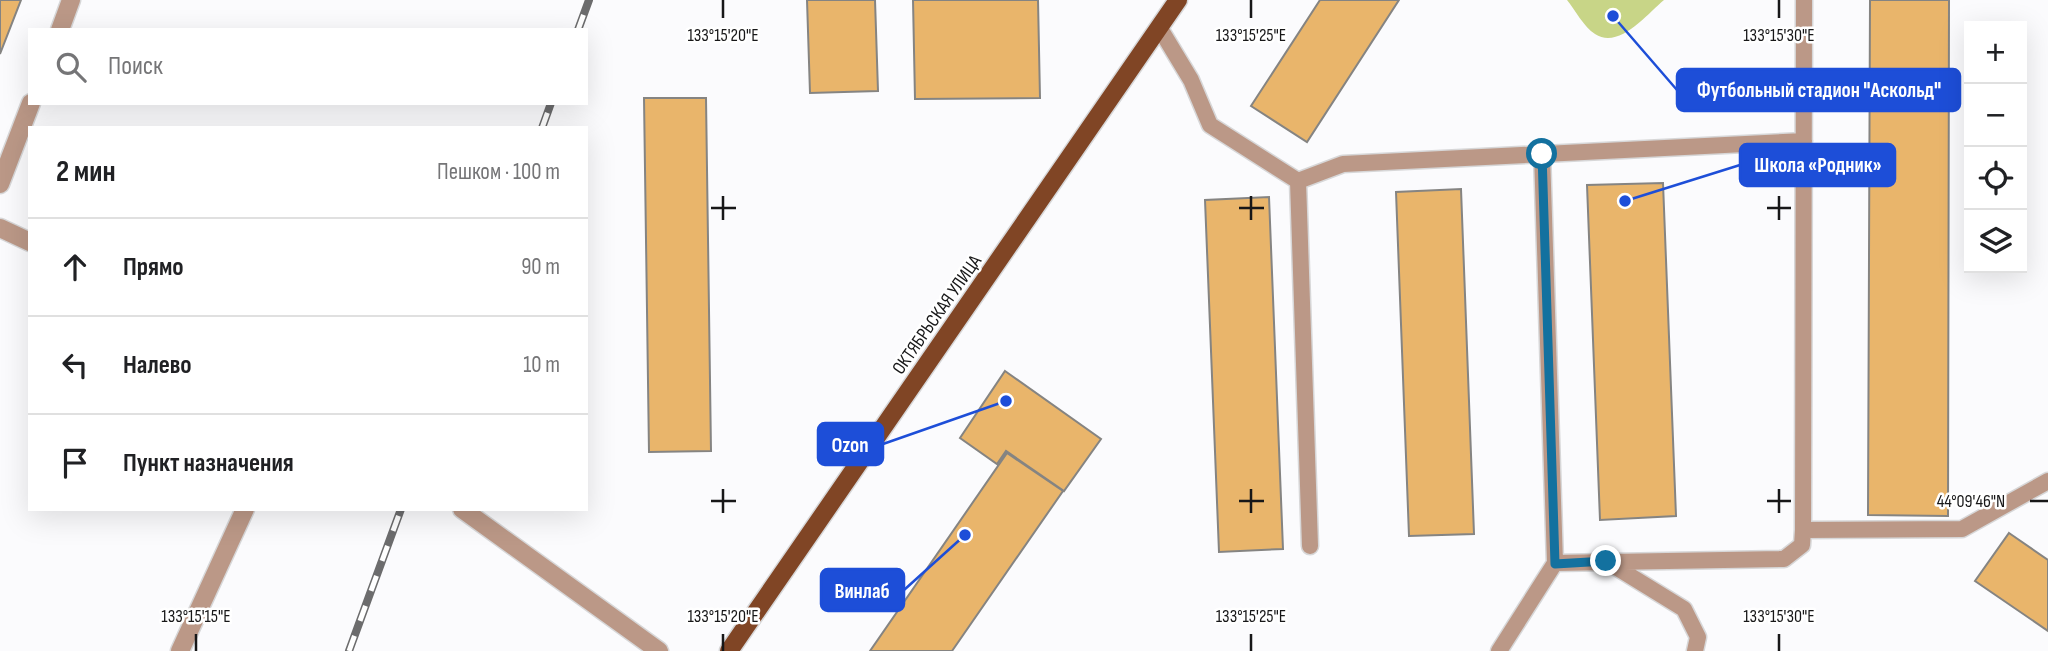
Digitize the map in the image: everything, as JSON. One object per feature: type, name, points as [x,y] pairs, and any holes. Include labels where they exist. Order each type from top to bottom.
[{"type":"main road","name":"ОКТЯБРЬСКАЯ УЛИЦА","points":[[729,651],[1178,0]]},
{"type":"street","points":[[61,28],[71,0]]},
{"type":"street","points":[[0,184],[30,105]]},
{"type":"street","points":[[0,228],[28,241]]},
{"type":"street","points":[[180,651],[244,511]]},
{"type":"street","points":[[465,511],[659,651]]},
{"type":"lane","points":[[1555,564],[1784,559],[1802,545],[1804,0]]},
{"type":"lane","points":[[1159,27],[1192,80],[1210,125],[1298,181]]},
{"type":"lane","points":[[1298,181],[1343,164],[1804,141]]},
{"type":"lane","points":[[1499,651],[1555,564],[1542,154]]},
{"type":"lane","points":[[1298,181],[1310,546]]},
{"type":"lane","points":[[1803,530],[1962,529],[2048,481]]},
{"type":"lane","points":[[1606,561],[1684,609],[1698,637],[1695,651]]},
{"type":"green space","points":[[1567,0],[1664,0],[1623,34],[1604,38],[1587,27]]},
{"type":"building","points":[[0,0],[21,0],[0,54]]},
{"type":"building","points":[[807,0],[875,0],[878,91],[810,93]]},
{"type":"building","points":[[913,0],[1038,0],[1040,98],[915,99]]},
{"type":"building","points":[[1320,0],[1399,0],[1307,142],[1251,106]]},
{"type":"building","points":[[1870,0],[1949,0],[1948,516],[1868,515]]},
{"type":"building","points":[[644,98],[706,98],[711,451],[649,452]]},
{"type":"building","points":[[1663,183],[1676,516],[1600,520],[1587,185]]},
{"type":"building","points":[[1461,189],[1474,534],[1409,536],[1396,192]]},
{"type":"building","points":[[1269,197],[1283,549],[1219,552],[1205,200]]},
{"type":"building","points":[[1005,371],[1101,439],[1064,491],[1006,451],[997,464],[960,438]]},
{"type":"building","points":[[1007,453],[1063,491],[952,651],[870,651]]},
{"type":"building","points":[[2009,533],[2048,560],[2048,631],[1975,581]]},
{"type":"railway","points":[[579,28],[589,0]]},
{"type":"railway","points":[[543,126],[550,105]]},
{"type":"railway","points":[[349,651],[400,511]]},
{"type":"place","name":"Футбольный стадион \"Аскольд\"","points":[[1613,16]]},
{"type":"place","name":"Школа «Родник»","points":[[1625,201]]},
{"type":"place","name":"Ozon","points":[[1006,401]]},
{"type":"place","name":"Винлаб","points":[[965,535]]},
{"type":"route","points":[[1542,154],[1555,564],[1606,561]]}]
